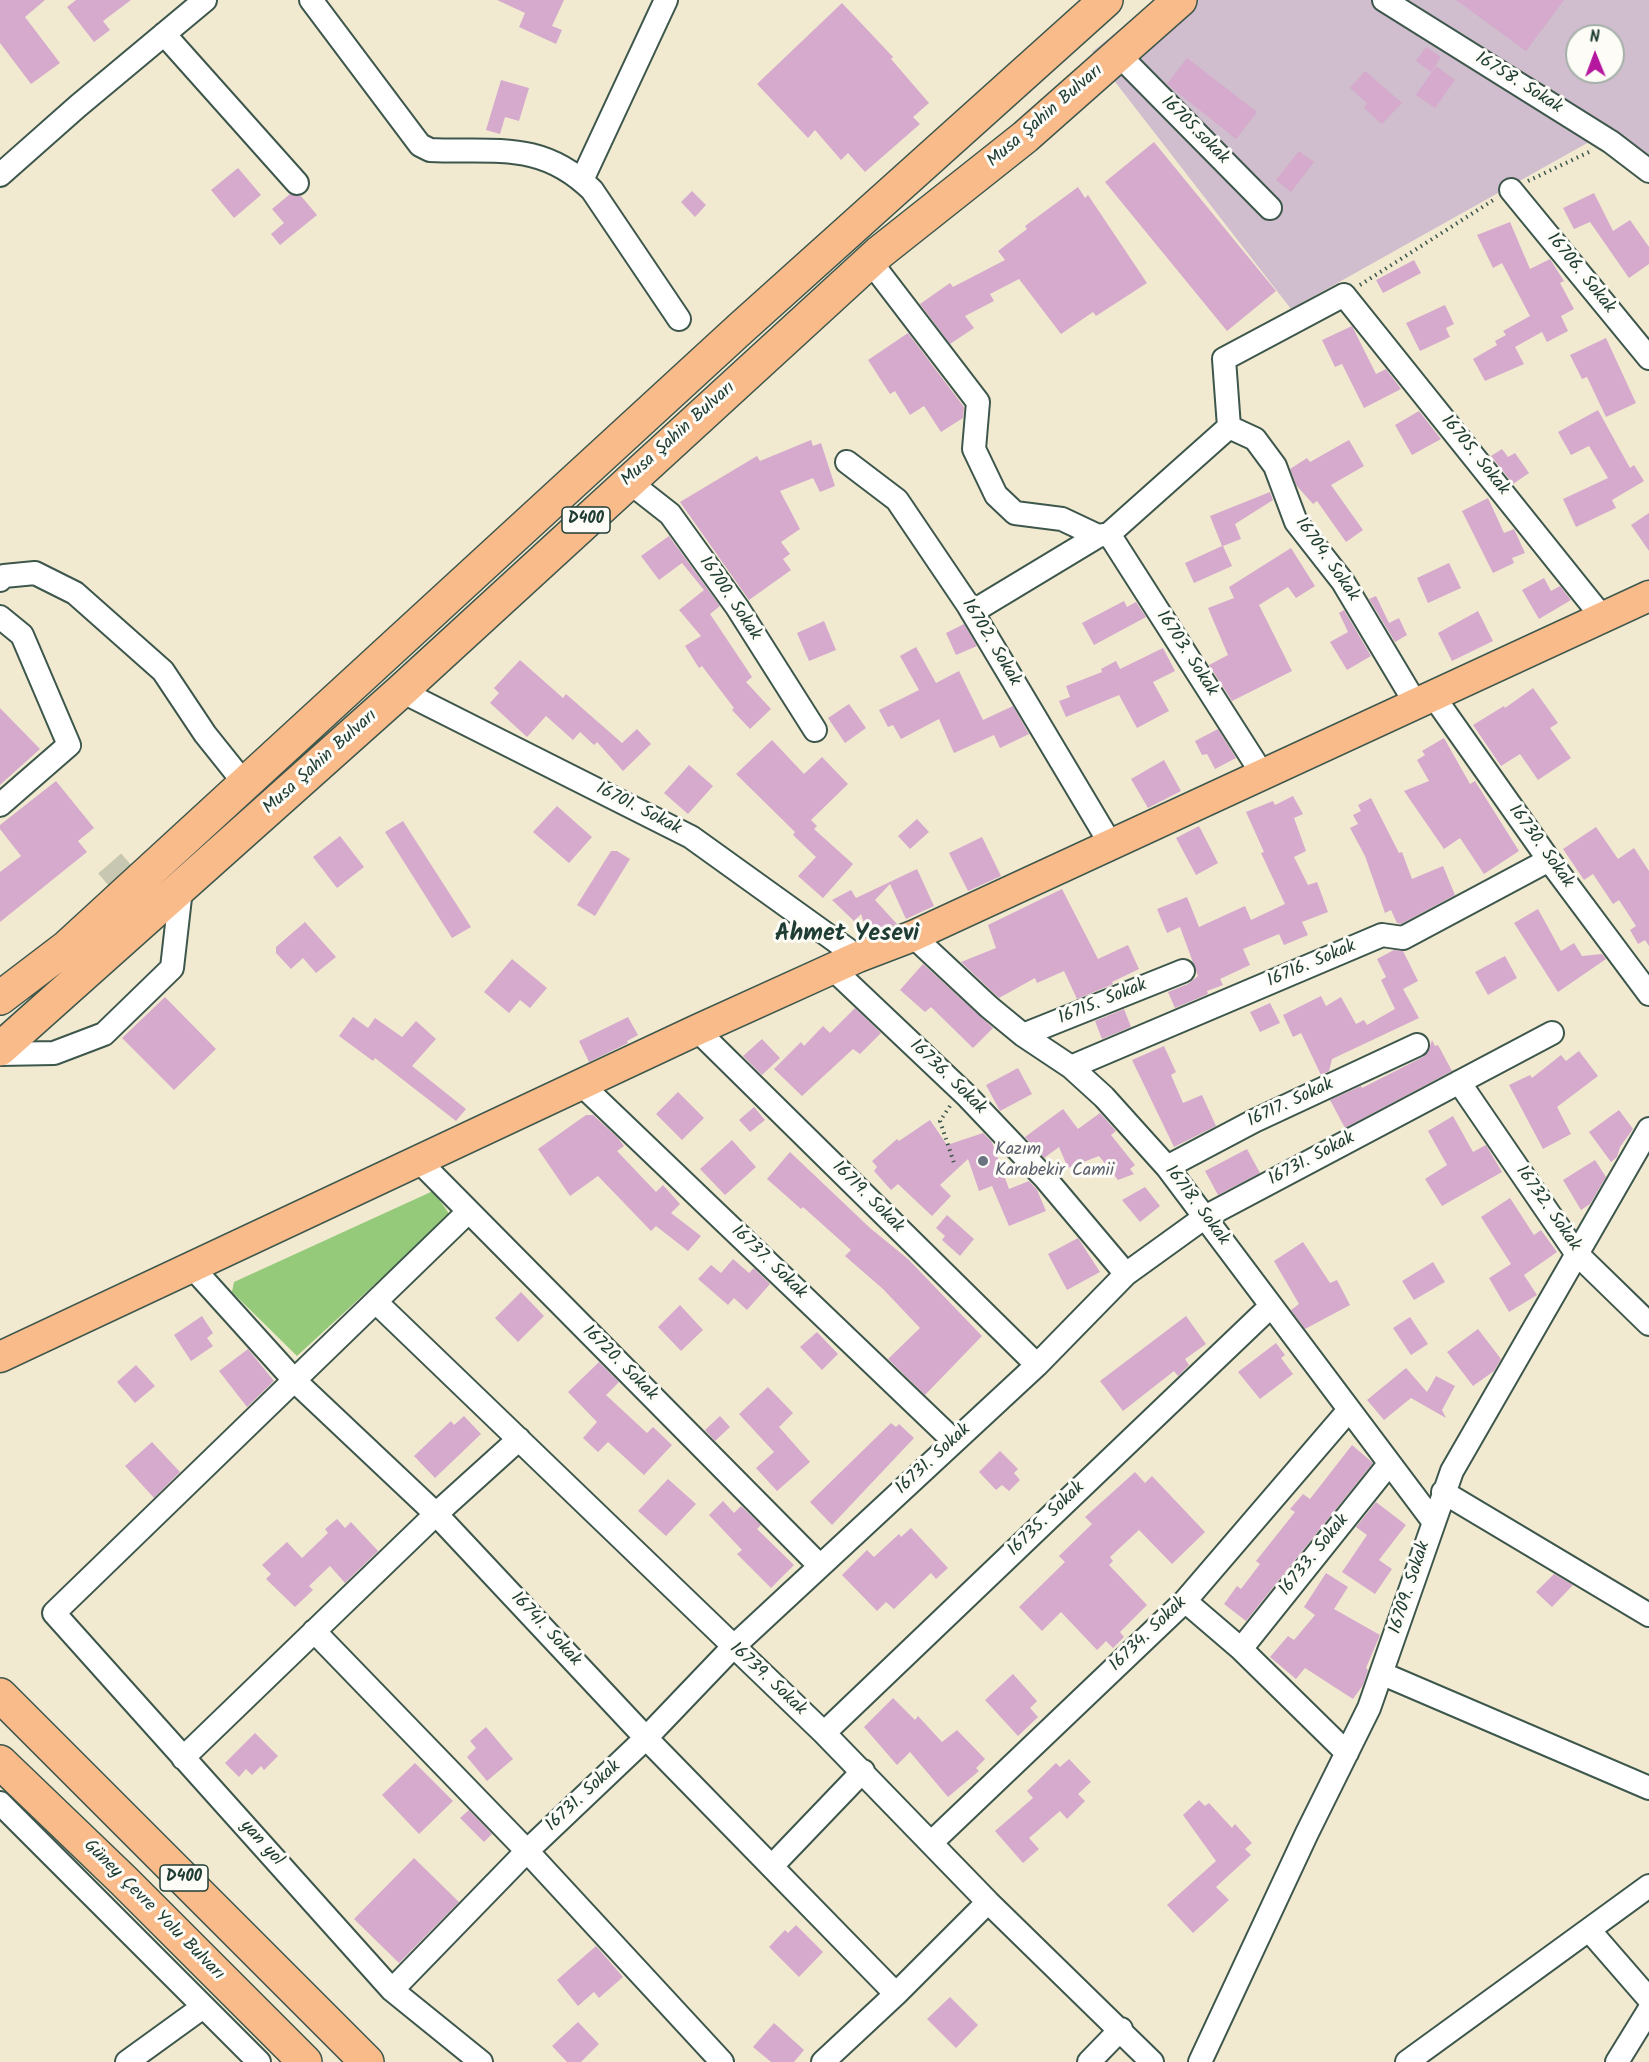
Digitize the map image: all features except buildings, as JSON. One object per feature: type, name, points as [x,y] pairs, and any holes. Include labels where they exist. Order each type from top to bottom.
[{"type":"highway","name":"Musa Şahin Bulvarı","points":[[0,998],[85,930],[741,328],[1106,0]]},
{"type":"highway","name":"Musa Şahin Bulvarı","points":[[0,1049],[401,691],[870,261],[1025,137],[1180,0]]},
{"type":"highway","points":[[85,930],[92,907],[120,876],[174,833],[233,795]]},
{"type":"highway","name":"D400","points":[[0,1695],[367,2062]]},
{"type":"highway","name":"Güney Çevre Yolu Bulvarı","points":[[0,1762],[124,1881],[305,2062]]},
{"type":"main road","points":[[0,1357],[583,1086],[697,1030],[845,963],[913,936],[1110,843],[1425,701],[1649,596]]},
{"type":"street","points":[[0,175],[205,0]]},
{"type":"street","points":[[311,0],[409,134],[420,145],[437,150],[488,149],[536,155],[554,161],[582,180],[592,190],[679,320]]},
{"type":"street","points":[[582,180],[666,0]]},
{"type":"street","name":"16758. Sokak","points":[[1384,0],[1611,142],[1649,171]]},
{"type":"street","points":[[164,34],[297,183]]},
{"type":"street","name":"16705.sokak","points":[[1118,54],[1270,208]]},
{"type":"street","name":"16706. Sokak","points":[[1511,189],[1649,358]]},
{"type":"street","points":[[870,261],[978,402],[974,449],[996,495],[1015,513],[1062,519],[1103,535]]},
{"type":"street","points":[[972,612],[1103,535],[1229,428],[1224,359],[1344,295]]},
{"type":"street","name":"16705. Sokak","points":[[1344,295],[1603,618]]},
{"type":"street","name":"16704. Sokak","points":[[1229,428],[1255,439],[1275,466],[1296,522],[1343,582],[1425,701]]},
{"type":"street","name":"16702. Sokak","points":[[848,462],[897,500],[972,612],[1110,843]]},
{"type":"street","name":"16700. Sokak","points":[[628,481],[670,514],[737,608],[815,730]]},
{"type":"street","name":"16703. Sokak","points":[[1103,535],[1263,775]]},
{"type":"street","points":[[1,574],[35,573],[75,593],[163,671],[205,734],[233,795]]},
{"type":"street","points":[[0,617],[22,635],[69,745],[0,805]]},
{"type":"street","name":"16701. Sokak","points":[[401,691],[691,837],[845,963]]},
{"type":"street","name":"16730. Sokak","points":[[1425,701],[1549,860],[1649,994]]},
{"type":"street","name":"16716. Sokak","points":[[1071,1067],[1382,935],[1403,938],[1549,860]]},
{"type":"street","points":[[0,1054],[54,1053],[104,1034],[172,968],[181,889]]},
{"type":"street","name":"16718. Sokak","points":[[913,936],[1023,1035],[1071,1067],[1133,1126],[1205,1217],[1270,1307],[1433,1521]]},
{"type":"street","name":"16736. Sokak","points":[[845,963],[1045,1178],[1126,1274]]},
{"type":"street","name":"16715. Sokak","points":[[1023,1035],[1183,971]]},
{"type":"street","name":"16719. Sokak","points":[[697,1030],[1037,1365]]},
{"type":"street","name":"16731. Sokak","points":[[392,1990],[527,1851],[646,1738],[733,1647],[1037,1365],[1126,1274],[1205,1217],[1552,1033]]},
{"type":"street","name":"16717. Sokak","points":[[1167,1167],[1254,1121],[1416,1045]]},
{"type":"street","name":"16732. Sokak","points":[[1459,1082],[1576,1253],[1649,1324]]},
{"type":"street","name":"16737. Sokak","points":[[583,1086],[954,1441]]},
{"type":"street","name":"16709. Sokak","points":[[1200,2062],[1383,1674],[1443,1492],[1467,1442],[1649,1129]]},
{"type":"street","name":"16720. Sokak","points":[[419,1161],[467,1213],[820,1566]]},
{"type":"street","points":[[295,1381],[467,1213]]},
{"type":"street","name":"16741. Sokak","points":[[192,1267],[295,1381],[436,1514],[646,1738],[896,1994]]},
{"type":"street","name":"16739. Sokak","points":[[377,1303],[824,1733],[988,1902],[1152,2062]]},
{"type":"street","name":"16735. Sokak","points":[[824,1733],[1270,1307]]},
{"type":"street","name":"yan yol","points":[[295,1381],[54,1613],[392,1990],[481,2062]]},
{"type":"street","name":"16734. Sokak","points":[[932,1842],[1185,1601],[1349,1410]]},
{"type":"street","points":[[183,1758],[436,1514],[519,1439]]},
{"type":"street","name":"16733. Sokak","points":[[1241,1649],[1389,1464]]},
{"type":"street","points":[[1443,1492],[1649,1615]]},
{"type":"street","points":[[1185,1601],[1241,1649],[1347,1753]]},
{"type":"street","points":[[314,1631],[527,1851],[722,2062]]},
{"type":"street","points":[[1383,1674],[1649,1788]]},
{"type":"street","points":[[772,1866],[863,1772]]},
{"type":"street","points":[[2,1808],[259,2062]]},
{"type":"street","points":[[1407,2062],[1649,1886]]},
{"type":"street","points":[[823,2062],[896,1994],[988,1902]]},
{"type":"street","points":[[1589,1930],[1649,1999]]},
{"type":"street","points":[[127,2062],[203,2007]]},
{"type":"street","points":[[1617,2062],[1649,2010]]},
{"type":"street","points":[[1089,2062],[1121,2030]]},
{"type":"path","points":[[1344,295],[1511,189],[1611,142]]},
{"type":"path","points":[[954,1163],[940,1121],[960,1089]]},
{"type":"shaded area","points":[[1156,0],[1649,0],[1649,159],[1614,128],[1291,309],[1092,52]]},
{"type":"green space","points":[[433,1191],[450,1215],[297,1356],[232,1292],[234,1282]]},
{"type":"tunnel","points":[[109,886],[132,866]]},
{"type":"place","name":"Kazım Karabekir Camii","points":[[983,1161]]},
{"type":"district","name":"Ahmet Yesevi","points":[[847,936]]}]
